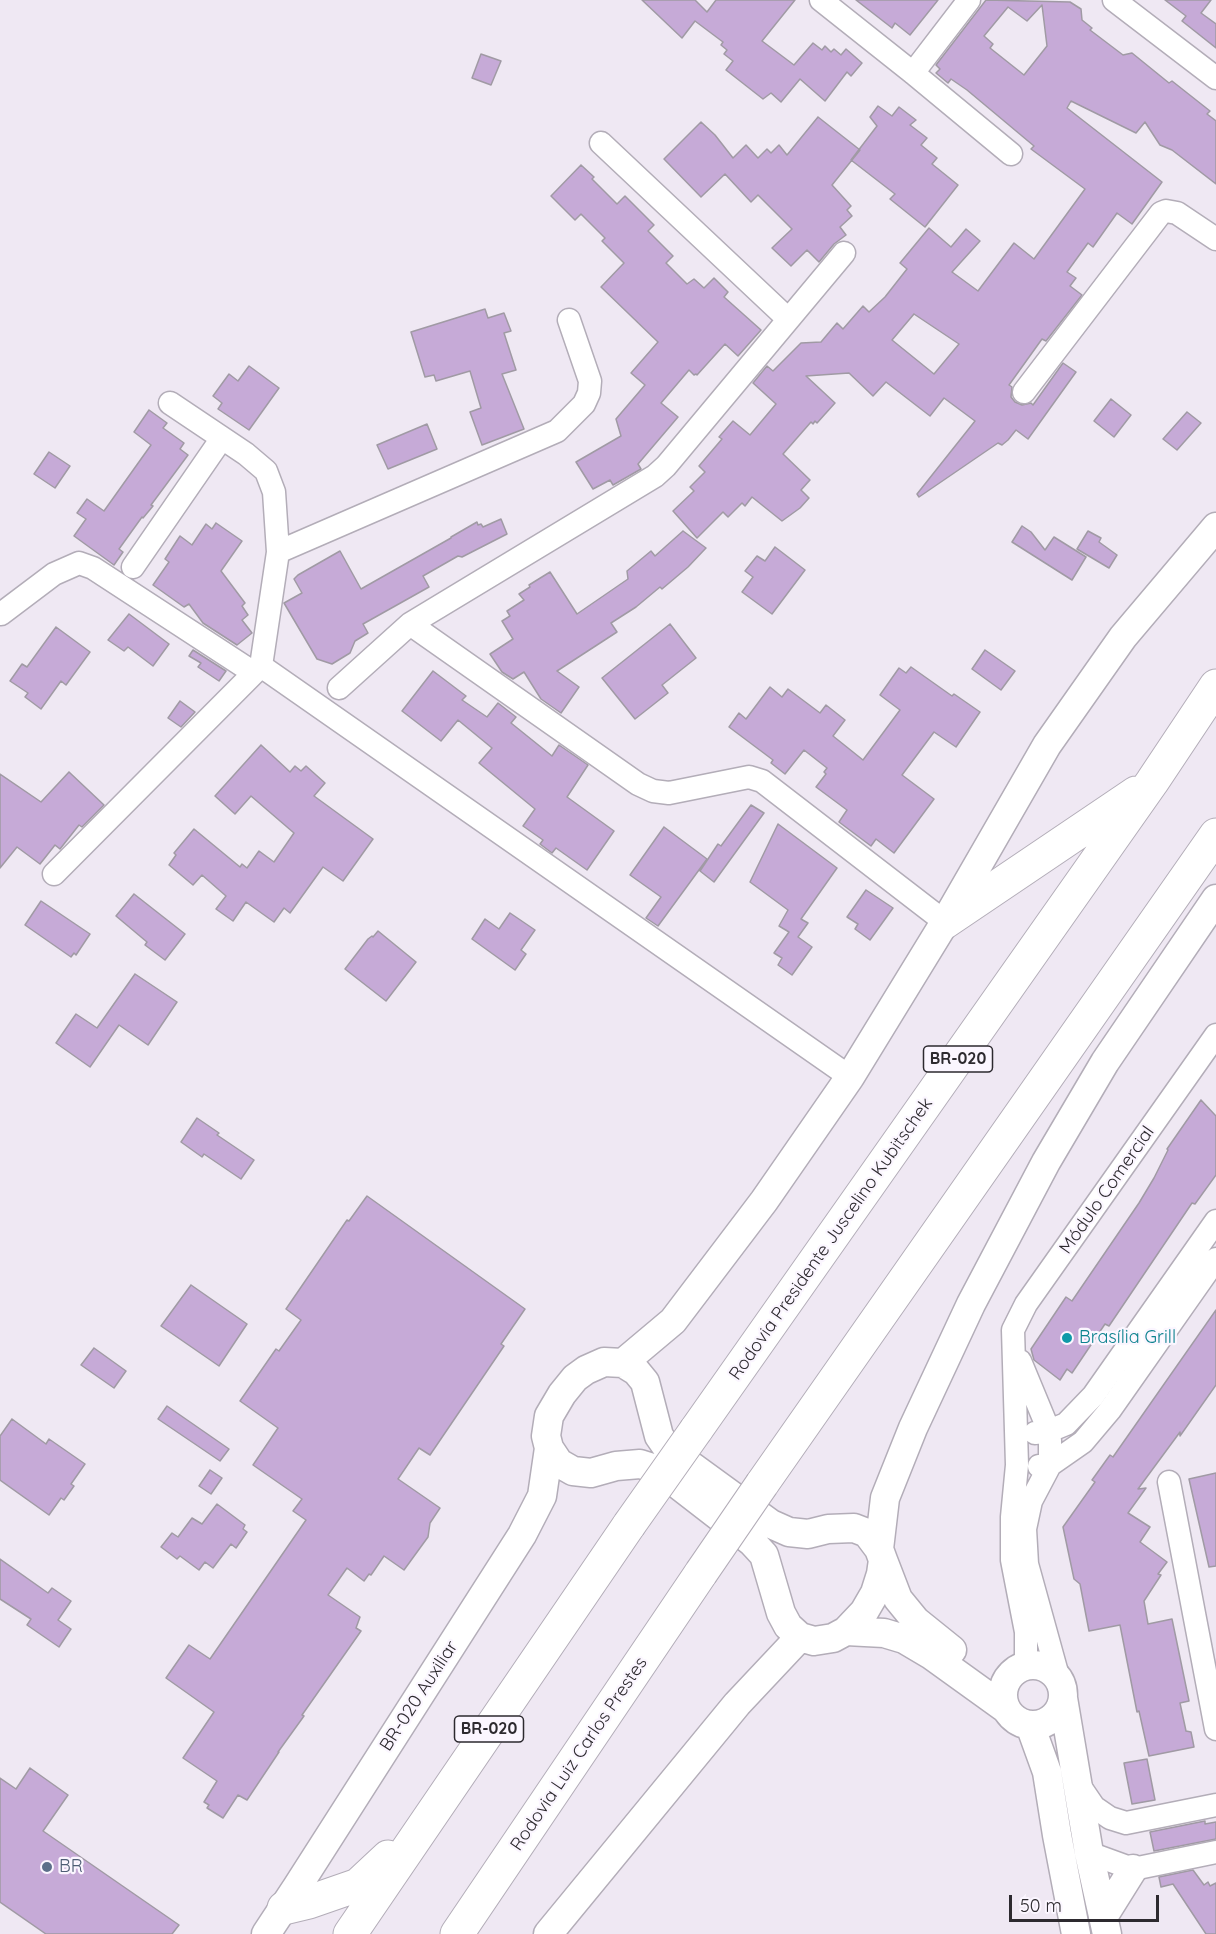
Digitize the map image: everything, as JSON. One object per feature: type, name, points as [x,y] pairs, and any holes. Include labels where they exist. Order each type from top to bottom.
[{"type":"highway","name":"Rodovia Presidente Juscelino Kubitschek","points":[[425,1823],[629,1525],[1152,782],[1216,686]]},
{"type":"highway","points":[[945,922],[1152,782]]},
{"type":"highway","name":"Rodovia Luiz Carlos Prestes","points":[[457,1934],[762,1484],[1216,835]]},
{"type":"highway","points":[[275,1921],[309,1902],[358,1885],[425,1823]]},
{"type":"highway","name":"BR-020","points":[[350,1934],[425,1823]]},
{"type":"main road","points":[[1105,1925],[1089,1853],[1061,1689],[1047,1668],[1032,1664],[1015,1673],[988,1674],[969,1662],[916,1621],[898,1599],[881,1555],[867,1533],[854,1528],[828,1529],[808,1534],[789,1532],[771,1524],[668,1449],[658,1436],[645,1382],[636,1371],[623,1363],[673,1321],[764,1201],[850,1077],[945,922],[1047,745],[1123,637],[1216,527]]},
{"type":"main road","points":[[549,1448],[559,1463],[573,1471],[591,1473],[616,1466],[640,1464],[659,1470],[752,1542],[764,1555],[780,1613],[788,1626],[800,1637],[814,1641],[833,1638],[846,1631],[864,1612],[875,1593],[881,1574],[885,1498],[913,1428],[970,1304],[1046,1162],[1105,1062],[1216,898]]},
{"type":"main road","name":"BR-020 Auxiliar","points":[[275,1921],[522,1535],[542,1496],[549,1448],[546,1436],[549,1416],[562,1394],[575,1378],[586,1370],[604,1362],[623,1363]]},
{"type":"main road","points":[[846,1631],[884,1633],[903,1639],[932,1655],[1006,1709],[1012,1717],[1030,1725],[1039,1724],[1055,1715],[1060,1707],[1061,1689]]},
{"type":"main road","points":[[548,1934],[737,1704],[800,1637]]},
{"type":"main road","points":[[1006,1709],[1003,1690],[1015,1673]]},
{"type":"main road","points":[[1030,1725],[1047,1772],[1076,1934]]},
{"type":"main road","points":[[1057,1835],[1089,1853]]},
{"type":"main road","points":[[1105,1925],[1133,1869]]},
{"type":"street","points":[[821,0],[1011,154]]},
{"type":"street","points":[[913,73],[969,0]]},
{"type":"street","points":[[1114,0],[1216,78]]},
{"type":"street","points":[[601,143],[788,319]]},
{"type":"street","points":[[1024,392],[1161,213],[1166,211],[1177,213],[1216,239]]},
{"type":"street","points":[[339,688],[410,624],[655,476],[666,466],[844,253]]},
{"type":"street","points":[[278,552],[557,431],[578,411],[589,393],[590,381],[569,320]]},
{"type":"street","points":[[54,874],[257,669],[278,552],[274,492],[266,471],[246,454],[170,403]]},
{"type":"street","points":[[133,567],[222,438]]},
{"type":"street","points":[[1,614],[54,574],[79,563],[93,567],[257,669],[850,1077]]},
{"type":"street","points":[[410,624],[638,784],[653,791],[669,792],[749,777],[762,781],[945,922]]},
{"type":"street","name":"Módulo Comercial","points":[[1015,1673],[1026,1659],[1026,1632],[1012,1560],[1012,1517],[1017,1465],[1013,1330],[1026,1304],[1216,1035]]},
{"type":"street","points":[[1061,1689],[1028,1564],[1025,1528],[1031,1501],[1050,1465],[1083,1442],[1102,1403],[1216,1221]]},
{"type":"street","points":[[1016,1438],[1048,1431],[1066,1424],[1102,1403],[1216,1259]]},
{"type":"street","name":"Módulo Comercial","points":[[1015,1351],[1048,1431],[1051,1451],[1050,1465]]},
{"type":"street","points":[[1017,1465],[1029,1467],[1050,1465]]},
{"type":"street","points":[[1169,1482],[1216,1729]]},
{"type":"street","points":[[1076,1780],[1094,1806],[1110,1818],[1126,1823],[1216,1804]]},
{"type":"street","points":[[1089,1853],[1133,1869],[1216,1852]]},
{"type":"building","points":[[642,0],[695,0],[707,12],[716,0],[795,0],[762,41],[794,65],[813,43],[822,50],[825,46],[831,52],[834,49],[841,55],[846,49],[862,63],[851,76],[847,72],[825,101],[800,79],[781,102],[771,93],[763,99],[726,70],[733,61],[724,54],[727,50],[721,45],[723,42],[695,21],[682,38]]},
{"type":"building","points":[[856,0],[938,0],[910,35],[895,23],[892,28]]},
{"type":"building","points":[[986,0],[1070,2],[1081,9],[1082,20],[1092,28],[1090,30],[1123,55],[1132,53],[1169,83],[1172,81],[1210,111],[1207,114],[1216,121],[1216,184],[1172,150],[1160,145],[1145,122],[1136,133],[1071,101],[1067,108],[1162,182],[1132,224],[1117,213],[1093,247],[1088,243],[1067,272],[1076,278],[1070,286],[1082,295],[1046,341],[1042,339],[1009,385],[1012,387],[1011,397],[1022,405],[1031,403],[1033,405],[1063,363],[1076,372],[1028,439],[1016,430],[1002,445],[998,443],[919,497],[917,494],[975,421],[944,398],[930,416],[886,382],[873,396],[849,373],[806,376],[835,403],[817,423],[811,422],[783,454],[810,480],[801,490],[809,498],[782,521],[752,497],[745,506],[742,503],[728,517],[723,512],[697,538],[673,511],[694,491],[690,487],[705,472],[699,466],[722,439],[719,437],[733,421],[750,435],[776,404],[753,383],[767,366],[773,371],[801,343],[821,342],[837,323],[843,329],[863,306],[869,312],[885,297],[907,269],[900,263],[929,228],[951,247],[966,229],[980,241],[952,272],[978,291],[1014,243],[1034,259],[1085,189],[1031,149],[1034,146],[967,90],[951,79],[948,83],[936,73],[940,69],[936,65]],"holes":[[[1042,5],[1047,46],[1024,75],[990,48],[993,44],[984,36],[1008,7],[1027,21]],[[914,314],[959,344],[934,374],[892,340]]]},
{"type":"building","points":[[1165,0],[1211,0],[1201,13],[1216,24],[1216,48],[1182,21],[1186,16]]},
{"type":"building","points":[[481,54],[501,61],[491,85],[472,78]]},
{"type":"building","points":[[878,106],[892,116],[899,107],[916,120],[910,125],[927,138],[921,145],[937,158],[932,164],[958,185],[925,227],[890,199],[895,194],[851,160],[877,126],[870,117]]},
{"type":"building","points":[[818,117],[860,150],[832,185],[851,206],[847,210],[852,216],[840,227],[846,235],[834,244],[819,262],[807,250],[791,266],[772,248],[792,229],[758,195],[751,202],[725,174],[701,197],[664,159],[701,122],[715,135],[733,158],[746,145],[758,158],[767,149],[771,153],[779,145],[787,155]]},
{"type":"building","points":[[581,165],[617,204],[625,196],[654,225],[648,231],[673,256],[666,263],[687,284],[694,279],[704,288],[714,278],[728,292],[724,297],[761,330],[738,356],[725,344],[697,375],[689,370],[661,403],[678,417],[638,464],[641,469],[613,485],[610,480],[593,489],[576,462],[621,436],[616,419],[645,385],[631,373],[658,342],[601,287],[624,263],[602,241],[605,238],[581,214],[575,220],[551,196]]},
{"type":"building","points":[[485,309],[488,318],[504,313],[511,331],[504,333],[516,370],[502,374],[524,429],[482,445],[470,412],[481,408],[470,371],[436,381],[434,375],[425,377],[411,332]]},
{"type":"building","points":[[249,366],[279,388],[249,430],[218,409],[222,403],[213,396],[229,374],[238,381]]},
{"type":"building","points":[[1111,399],[1131,415],[1114,437],[1094,421]]},
{"type":"building","points":[[149,410],[167,423],[163,428],[184,443],[180,449],[188,455],[151,505],[153,506],[142,517],[119,549],[123,552],[114,565],[74,536],[86,519],[77,513],[87,499],[104,511],[151,445],[134,432]]},
{"type":"building","points":[[1187,412],[1201,423],[1177,450],[1163,439]]},
{"type":"building","points":[[427,424],[437,449],[388,469],[377,445]]},
{"type":"building","points":[[49,452],[70,466],[55,488],[34,474]]},
{"type":"building","points":[[501,519],[507,534],[462,557],[458,556],[423,576],[429,587],[363,624],[368,633],[355,641],[350,653],[332,664],[317,659],[284,603],[302,593],[294,579],[298,575],[340,551],[361,589],[477,522],[483,527]]},
{"type":"building","points":[[216,523],[242,541],[221,571],[245,603],[242,606],[248,615],[242,620],[252,633],[237,645],[203,623],[189,604],[184,607],[153,585],[169,562],[165,559],[180,536],[192,545],[206,524],[212,529]]},
{"type":"building","points":[[1022,526],[1031,532],[1045,550],[1054,537],[1086,557],[1072,580],[1012,542]]},
{"type":"building","points":[[683,531],[706,548],[662,589],[660,587],[636,607],[611,623],[617,632],[557,671],[579,687],[561,713],[541,699],[524,672],[513,679],[502,672],[490,654],[513,639],[502,621],[510,616],[507,611],[524,600],[519,594],[530,587],[529,585],[550,572],[577,614],[628,579],[627,571],[651,551],[655,556]]},
{"type":"building","points":[[1088,531],[1101,538],[1099,542],[1117,555],[1109,568],[1077,549]]},
{"type":"building","points":[[775,547],[805,570],[772,614],[742,592],[753,577],[745,571],[757,556],[765,561]]},
{"type":"building","points":[[129,614],[169,644],[153,666],[128,647],[124,651],[108,640]]},
{"type":"building","points":[[670,624],[696,658],[662,685],[668,693],[635,719],[602,678]]},
{"type":"building","points":[[56,627],[90,652],[66,685],[61,681],[41,709],[25,697],[28,693],[10,681],[22,664],[27,667]]},
{"type":"building","points":[[193,650],[226,671],[219,681],[198,667],[201,663],[189,656]]},
{"type":"building","points":[[985,650],[1015,671],[1001,690],[972,669]]},
{"type":"building","points":[[911,667],[952,696],[954,694],[980,712],[956,747],[934,732],[902,775],[934,799],[894,853],[876,839],[871,846],[839,822],[847,810],[816,787],[826,774],[824,772],[827,768],[804,750],[785,774],[771,763],[773,760],[729,727],[739,713],[746,719],[770,687],[782,697],[788,689],[820,713],[826,705],[845,720],[833,736],[863,760],[900,710],[880,695],[899,668],[906,673]]},
{"type":"building","points":[[433,671],[466,696],[462,700],[487,717],[498,703],[516,717],[511,723],[552,756],[559,745],[588,765],[567,797],[614,831],[587,870],[556,848],[552,853],[540,844],[543,840],[523,826],[535,809],[479,763],[492,748],[458,720],[441,741],[402,711]]},
{"type":"building","points":[[180,701],[195,712],[181,727],[168,718]]},
{"type":"building","points":[[261,745],[290,772],[295,766],[301,771],[306,766],[325,783],[314,796],[373,839],[343,881],[323,867],[290,913],[284,908],[274,922],[246,902],[233,921],[216,909],[226,896],[202,875],[193,885],[169,865],[176,855],[174,853],[194,829],[240,867],[242,864],[247,868],[259,851],[274,862],[294,833],[251,796],[235,814],[215,796]]},
{"type":"building","points":[[69,772],[104,805],[82,827],[79,825],[60,849],[55,845],[40,864],[17,847],[0,868],[0,774],[41,802]]},
{"type":"building","points":[[751,805],[764,813],[714,882],[700,871],[718,844],[721,846]]},
{"type":"building","points":[[778,824],[837,868],[801,919],[808,923],[798,937],[812,947],[792,975],[778,965],[782,958],[774,953],[789,932],[779,926],[788,910],[750,882]]},
{"type":"building","points":[[664,827],[707,859],[658,926],[646,918],[661,897],[630,875]]},
{"type":"building","points":[[866,890],[893,908],[870,940],[855,929],[858,924],[847,917]]},
{"type":"building","points":[[134,894],[185,934],[165,960],[145,945],[147,942],[116,916]]},
{"type":"building","points":[[41,901],[90,934],[76,955],[74,953],[71,957],[25,925]]},
{"type":"building","points":[[510,913],[535,930],[521,950],[526,954],[515,970],[472,939],[485,919],[499,929]]},
{"type":"building","points":[[378,931],[416,962],[386,1001],[345,969],[368,939]]},
{"type":"building","points":[[135,974],[177,1002],[148,1045],[119,1025],[90,1067],[56,1043],[76,1014],[97,1028]]},
{"type":"building","points":[[1201,1100],[1216,1116],[1216,1175],[1195,1204],[1192,1203],[1109,1326],[1105,1324],[1072,1373],[1067,1369],[1060,1380],[1034,1360],[1031,1349],[1066,1297],[1072,1301],[1139,1203],[1154,1178],[1167,1149]]},
{"type":"building","points":[[197,1118],[219,1133],[217,1135],[254,1160],[241,1179],[204,1154],[202,1157],[181,1142]]},
{"type":"building","points":[[367,1196],[525,1309],[501,1344],[504,1346],[430,1455],[419,1448],[398,1479],[440,1508],[430,1523],[428,1537],[404,1570],[384,1556],[364,1581],[347,1568],[328,1595],[360,1617],[356,1628],[361,1631],[302,1715],[304,1716],[247,1800],[238,1795],[223,1818],[207,1808],[209,1805],[204,1802],[217,1781],[183,1758],[214,1712],[166,1678],[189,1645],[210,1659],[306,1520],[293,1511],[302,1499],[253,1465],[278,1428],[240,1401],[276,1349],[279,1351],[301,1320],[286,1309],[347,1220],[349,1221]]},
{"type":"building","points":[[191,1285],[247,1324],[219,1366],[161,1326]]},
{"type":"building","points":[[1216,1310],[1216,1385],[1180,1436],[1180,1432],[1138,1489],[1146,1488],[1128,1513],[1150,1527],[1140,1542],[1167,1562],[1144,1601],[1148,1624],[1172,1619],[1189,1701],[1180,1703],[1186,1731],[1191,1732],[1194,1747],[1149,1756],[1139,1711],[1137,1712],[1120,1625],[1089,1631],[1080,1584],[1074,1579],[1063,1527],[1095,1482],[1092,1480],[1110,1455],[1113,1457]]},
{"type":"building","points":[[94,1348],[126,1371],[114,1388],[81,1365]]},
{"type":"building","points":[[167,1406],[229,1449],[220,1461],[158,1419]]},
{"type":"building","points":[[12,1419],[46,1444],[49,1439],[85,1464],[71,1484],[74,1486],[64,1500],[61,1498],[49,1515],[0,1480],[0,1436]]},
{"type":"building","points":[[210,1470],[222,1478],[211,1494],[199,1486]]},
{"type":"building","points":[[1216,1473],[1216,1566],[1209,1567],[1189,1479]]},
{"type":"building","points":[[217,1504],[245,1525],[243,1529],[247,1532],[236,1548],[231,1544],[213,1568],[205,1562],[199,1570],[180,1556],[177,1559],[161,1547],[172,1533],[178,1537],[192,1518],[202,1524]]},
{"type":"building","points":[[0,1559],[48,1593],[52,1588],[71,1601],[58,1620],[71,1629],[59,1647],[27,1625],[31,1619],[0,1599]]},
{"type":"building","points":[[1147,1759],[1155,1800],[1132,1804],[1124,1763]]},
{"type":"building","name":"BR","points":[[30,1768],[68,1795],[43,1831],[179,1925],[172,1934],[46,1934],[0,1902],[0,1778],[16,1789]]},
{"type":"building","points":[[1205,1821],[1205,1824],[1216,1822],[1216,1839],[1154,1851],[1150,1832]]},
{"type":"building","points":[[1193,1870],[1204,1885],[1208,1882],[1210,1886],[1216,1883],[1216,1934],[1206,1934],[1173,1884],[1161,1887],[1159,1877]]},
{"type":"place","name":"Brasília Grill","points":[[1067,1338]]},
{"type":"place","name":"BR","points":[[47,1867]]}]
